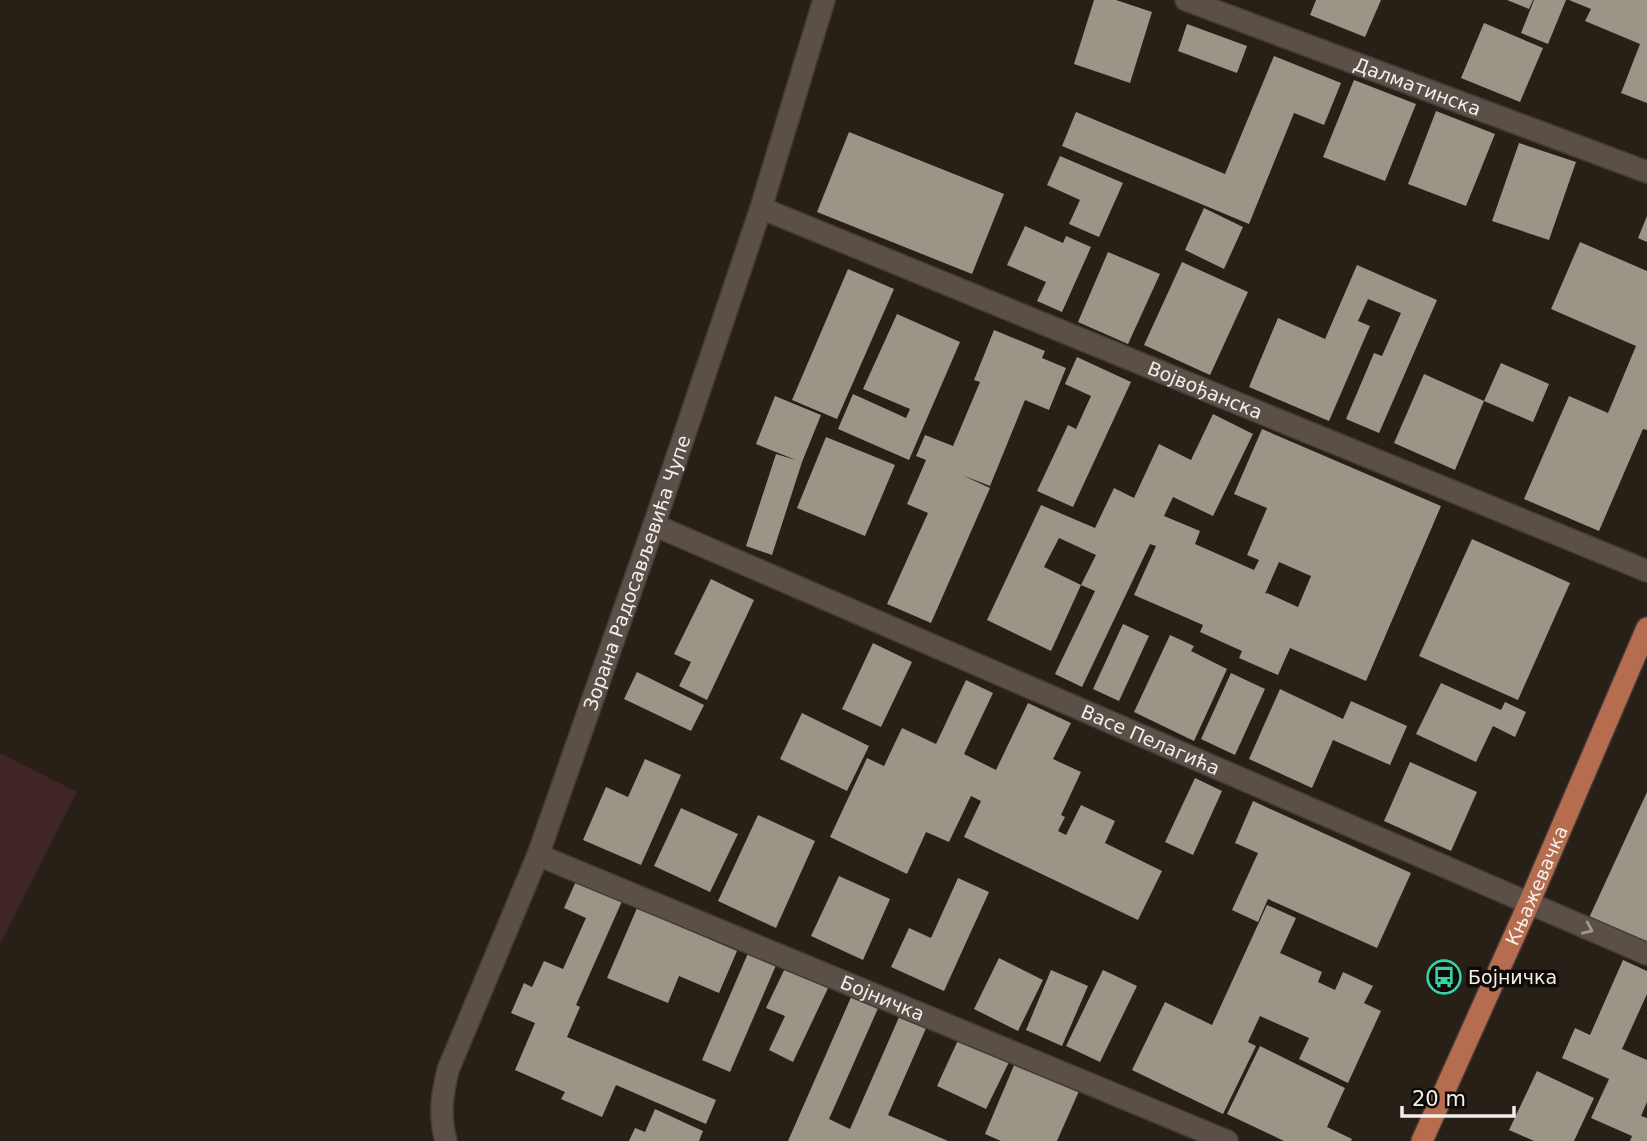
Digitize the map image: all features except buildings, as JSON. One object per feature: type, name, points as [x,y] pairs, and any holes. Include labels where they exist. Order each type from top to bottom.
[{"type":"main road","name":"Књажевачка","points":[[1422,1141],[1529,903],[1647,628]]},
{"type":"street","name":"Зорана Радосављевића Чупе","points":[[446,1141],[441,1122],[441,1101],[447,1070],[538,855],[654,525],[761,208],[824,0]]},
{"type":"street","name":"Далматинска","points":[[1186,0],[1647,172]]},
{"type":"street","name":"Војвођанска","points":[[761,208],[1647,571]]},
{"type":"street","name":"Васе Пелагића","points":[[654,525],[1647,954]]},
{"type":"street","name":"Бојничка","points":[[538,855],[1227,1141]]},
{"type":"shaded area","points":[[0,753],[77,792],[0,944]]},
{"type":"place","name":"Бојничка","points":[[1444,977]]}]
